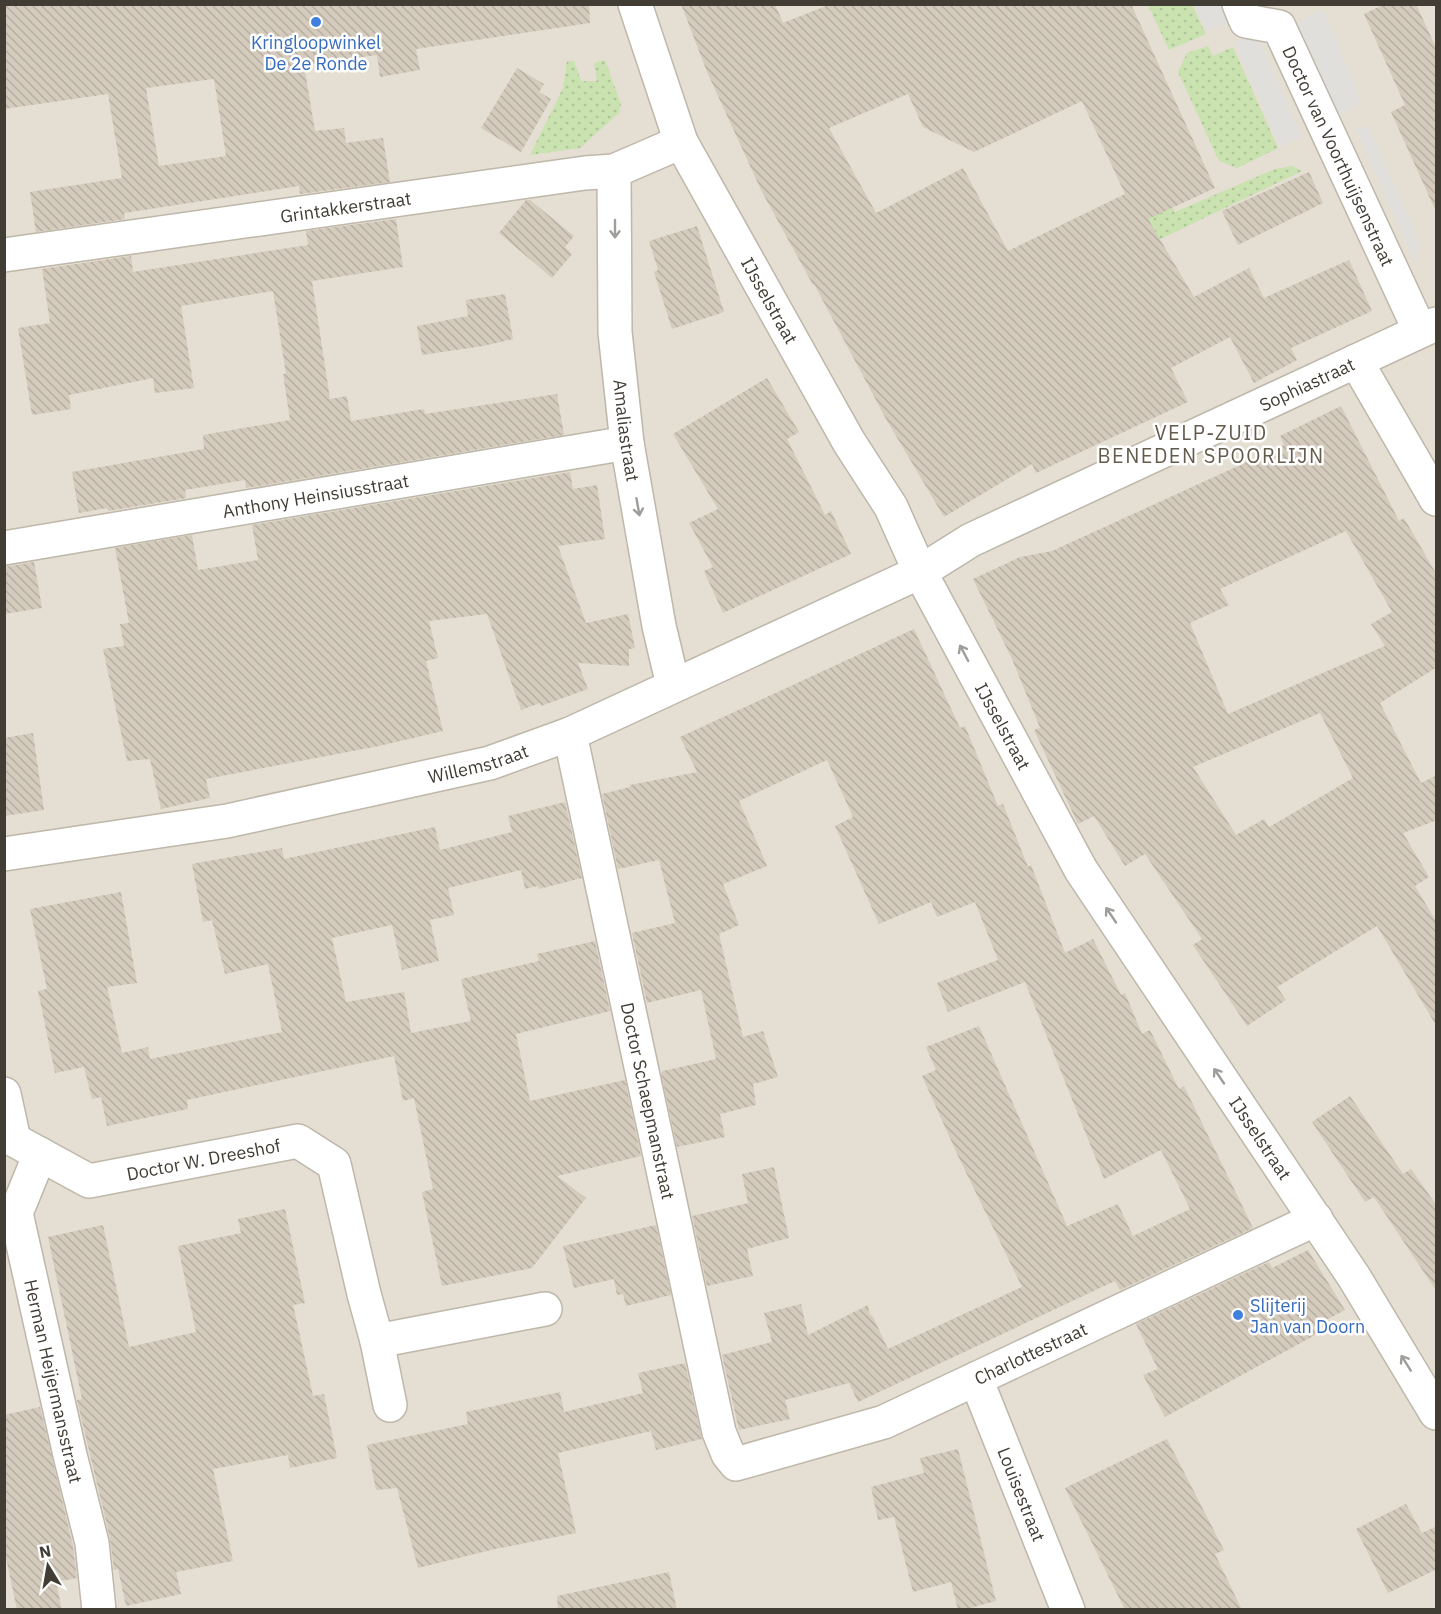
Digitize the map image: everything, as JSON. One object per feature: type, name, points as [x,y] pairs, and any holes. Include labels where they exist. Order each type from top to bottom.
[{"type":"street","name":"IJsselstraat","points":[[635,4],[681,142],[849,442],[891,507],[920,572],[1081,870],[1316,1219],[1437,1413]]},
{"type":"street","name":"Doctor van Voorthuijsenstraat","points":[[1239,4],[1246,21],[1279,27],[1428,328]]},
{"type":"street","name":"Grintakkerstraat","points":[[4,255],[585,173],[614,171],[681,142]]},
{"type":"street","name":"Amaliastraat","points":[[614,171],[615,332],[627,443],[659,626],[673,685]]},
{"type":"street","name":"Sophiastraat","points":[[920,572],[971,540],[1428,328]]},
{"type":"street","points":[[1356,361],[1437,499]]},
{"type":"street","name":"Anthony Heinsiusstraat","points":[[4,548],[627,443]]},
{"type":"street","name":"Willemstraat","points":[[4,854],[239,818],[490,763],[570,734],[920,572]]},
{"type":"street","name":"Doctor Schaepmanstraat","points":[[570,734],[719,1432],[728,1454],[736,1464]]},
{"type":"street","name":"Doctor W. Dreeshof","points":[[4,1094],[14,1140],[89,1181],[298,1141],[334,1164],[377,1341],[390,1405]]},
{"type":"street","name":"Herman Heijermansstraat","points":[[40,1154],[16,1214],[92,1543],[99,1610]]},
{"type":"street","name":"Charlottestraat","points":[[736,1464],[884,1422],[1316,1219]]},
{"type":"street","points":[[377,1341],[545,1310]]},
{"type":"street","name":"Louisestraat","points":[[976,1379],[1068,1610]]},
{"type":"shaded area","points":[[5,5],[1436,5],[1436,1609],[5,1609]]},
{"type":"shaded area","points":[[1195,5],[1221,5],[1229,23],[1207,32]]},
{"type":"shaded area","points":[[1324,10],[1362,103],[1338,115],[1295,23]]},
{"type":"shaded area","points":[[1256,32],[1302,137],[1280,147],[1234,42]]},
{"type":"shaded area","points":[[1355,127],[1369,127],[1421,246],[1415,264]]},
{"type":"green space","points":[[1148,5],[1192,5],[1206,34],[1169,50]]},
{"type":"green space","points":[[1208,46],[1213,56],[1233,47],[1278,148],[1237,168],[1219,161],[1178,72],[1187,53]]},
{"type":"green space","points":[[605,60],[621,104],[619,113],[580,148],[530,155],[563,88],[567,61],[574,61],[581,81],[597,81],[594,63]]},
{"type":"green space","points":[[1292,166],[1302,171],[1129,254],[1117,229],[1171,204],[1175,212],[1275,169]]},
{"type":"building","points":[[4,4],[589,4],[590,23],[416,49],[420,70],[380,77],[377,55],[304,65],[315,131],[344,128],[346,143],[383,138],[390,182],[300,194],[299,186],[124,213],[125,219],[36,232],[30,192],[122,178],[108,94],[4,109]],"holes":[[[214,79],[226,156],[159,166],[146,88]]]},
{"type":"building","points":[[681,4],[775,4],[783,23],[831,4],[1131,4],[1215,188],[1148,219],[1194,297],[1249,268],[1264,298],[1349,260],[1372,311],[1291,348],[1297,360],[1254,383],[1230,337],[1171,368],[1188,402],[1036,473],[1032,464],[944,517],[886,419],[762,192],[707,72]],"holes":[[[908,94],[923,127],[974,152],[1082,101],[1125,194],[1008,251],[963,168],[876,213],[829,128]]]},
{"type":"building","points":[[1385,4],[1416,4],[1437,50],[1437,214],[1391,112],[1405,105],[1364,14]]},
{"type":"building","points":[[517,68],[544,84],[539,92],[551,99],[521,152],[481,128]]},
{"type":"building","points":[[1309,172],[1323,203],[1238,245],[1222,211]]},
{"type":"building","points":[[526,200],[530,200],[574,236],[565,247],[572,254],[552,278],[499,233]]},
{"type":"building","points":[[396,219],[403,267],[312,281],[330,399],[347,396],[351,421],[424,409],[425,414],[557,394],[564,435],[246,488],[245,480],[185,490],[186,498],[108,511],[107,508],[79,513],[72,472],[204,449],[203,435],[290,420],[283,374],[286,374],[273,291],[181,306],[194,388],[155,393],[153,378],[69,395],[71,409],[32,415],[18,328],[50,323],[42,269],[131,256],[133,272],[308,245],[306,231]]},
{"type":"building","points":[[697,226],[724,312],[672,329],[654,272],[658,270],[649,241]]},
{"type":"building","points":[[505,294],[513,339],[422,355],[417,326],[468,316],[466,300]]},
{"type":"building","points":[[767,378],[799,432],[787,439],[825,515],[831,511],[851,554],[723,613],[704,571],[713,567],[689,523],[718,509],[673,434]]},
{"type":"building","points":[[1341,406],[1399,521],[1404,518],[1437,575],[1437,667],[1380,703],[1421,783],[1437,775],[1437,820],[1403,833],[1429,877],[1415,886],[1437,923],[1437,1027],[1377,926],[1277,987],[1286,1000],[1247,1026],[1193,945],[1202,939],[1145,854],[1125,866],[1094,816],[1078,824],[1034,730],[1040,728],[1012,659],[973,579],[1020,557],[1052,551],[1284,445],[1280,436]],"holes":[[[1346,531],[1392,612],[1371,624],[1385,646],[1228,714],[1190,623],[1229,605],[1220,589]],[[1320,713],[1353,778],[1269,827],[1264,819],[1236,835],[1193,767]]]},
{"type":"building","points":[[570,472],[573,489],[597,485],[605,539],[558,546],[586,623],[628,614],[635,648],[629,649],[629,666],[578,663],[588,689],[541,706],[540,703],[521,710],[487,614],[429,621],[438,658],[426,661],[443,731],[379,746],[206,779],[210,798],[161,809],[150,759],[127,761],[103,649],[124,646],[120,624],[129,623],[115,548],[192,535],[198,570],[258,560],[252,525]]},
{"type":"building","points":[[34,562],[42,608],[4,614],[4,567]]},
{"type":"building","points":[[914,629],[960,728],[965,726],[998,806],[1003,804],[1028,867],[1031,865],[1065,953],[1093,939],[1121,995],[1125,993],[1142,1034],[1150,1030],[1179,1089],[1184,1086],[1253,1228],[1120,1290],[1115,1281],[858,1402],[849,1383],[785,1400],[790,1419],[739,1430],[722,1355],[772,1342],[764,1313],[801,1304],[808,1335],[868,1305],[870,1316],[872,1315],[888,1349],[1022,1287],[922,1076],[936,1070],[926,1047],[979,1026],[1067,1226],[1118,1204],[1133,1236],[1190,1209],[1161,1150],[1104,1179],[1025,982],[948,1012],[937,983],[998,960],[975,902],[937,917],[931,902],[879,924],[835,826],[853,817],[827,760],[739,801],[767,866],[723,884],[739,925],[719,934],[743,1037],[763,1031],[778,1077],[753,1084],[756,1105],[720,1114],[725,1137],[677,1147],[661,1073],[716,1059],[701,990],[647,1003],[632,933],[675,923],[659,860],[618,869],[602,794],[630,787],[630,785],[697,772],[680,737]]},
{"type":"building","points":[[33,733],[44,810],[4,816],[4,738]]},
{"type":"building","points":[[565,802],[582,878],[539,889],[538,886],[525,889],[521,870],[448,888],[454,915],[430,920],[439,961],[402,970],[392,925],[332,938],[346,1002],[404,992],[411,1033],[471,1021],[461,979],[539,961],[537,954],[595,941],[610,1011],[516,1034],[530,1101],[625,1080],[641,1156],[557,1176],[586,1198],[532,1268],[442,1286],[422,1192],[433,1189],[414,1098],[403,1101],[394,1056],[187,1100],[188,1109],[107,1126],[101,1097],[92,1099],[84,1067],[55,1073],[38,991],[47,989],[30,909],[121,892],[137,983],[107,987],[122,1053],[148,1047],[150,1059],[282,1032],[268,964],[225,974],[212,920],[203,922],[192,864],[282,848],[284,859],[435,827],[440,850],[512,832],[508,816]]},
{"type":"building","points":[[1350,1096],[1403,1174],[1411,1169],[1437,1206],[1437,1292],[1374,1197],[1365,1202],[1312,1122]]},
{"type":"building","points":[[774,1167],[789,1238],[747,1249],[753,1276],[707,1286],[692,1216],[748,1203],[742,1174]]},
{"type":"building","points":[[285,1209],[305,1303],[293,1305],[313,1396],[324,1394],[337,1458],[290,1468],[288,1455],[213,1469],[233,1561],[176,1572],[181,1594],[126,1606],[118,1569],[114,1570],[110,1538],[77,1400],[82,1399],[48,1237],[103,1225],[129,1347],[196,1332],[178,1246],[241,1233],[238,1219]]},
{"type":"building","points":[[656,1225],[671,1295],[626,1306],[623,1294],[617,1295],[614,1279],[574,1288],[563,1246]]},
{"type":"building","points":[[1308,1250],[1345,1310],[1313,1327],[1317,1334],[1165,1417],[1143,1375],[1158,1369],[1136,1324],[1269,1262],[1272,1268]]},
{"type":"building","points":[[685,1363],[702,1439],[656,1450],[651,1431],[558,1453],[576,1533],[495,1549],[418,1568],[397,1488],[376,1490],[367,1445],[468,1424],[466,1412],[560,1392],[564,1412],[643,1393],[638,1373]]},
{"type":"building","points":[[40,1407],[73,1546],[77,1578],[56,1582],[62,1610],[17,1610],[4,1548],[4,1415]]},
{"type":"building","points":[[1167,1439],[1224,1550],[1215,1554],[1242,1610],[1125,1610],[1065,1488]]},
{"type":"building","points":[[958,1449],[996,1601],[963,1610],[958,1610],[951,1582],[913,1592],[894,1517],[878,1520],[871,1487],[924,1473],[920,1458]]},
{"type":"building","points":[[1406,1504],[1422,1533],[1437,1526],[1437,1569],[1388,1593],[1356,1529]]},
{"type":"building","points":[[669,1572],[677,1610],[558,1610],[557,1596]]},
{"type":"place","name":"Kringloopwinkel De 2e Ronde","points":[[316,22]]},
{"type":"place","name":"Slijterij Jan van Doorn","points":[[1238,1315]]},
{"type":"district","name":"VELP-ZUID BENEDEN SPOORLIJN","points":[[1211,444]]}]
